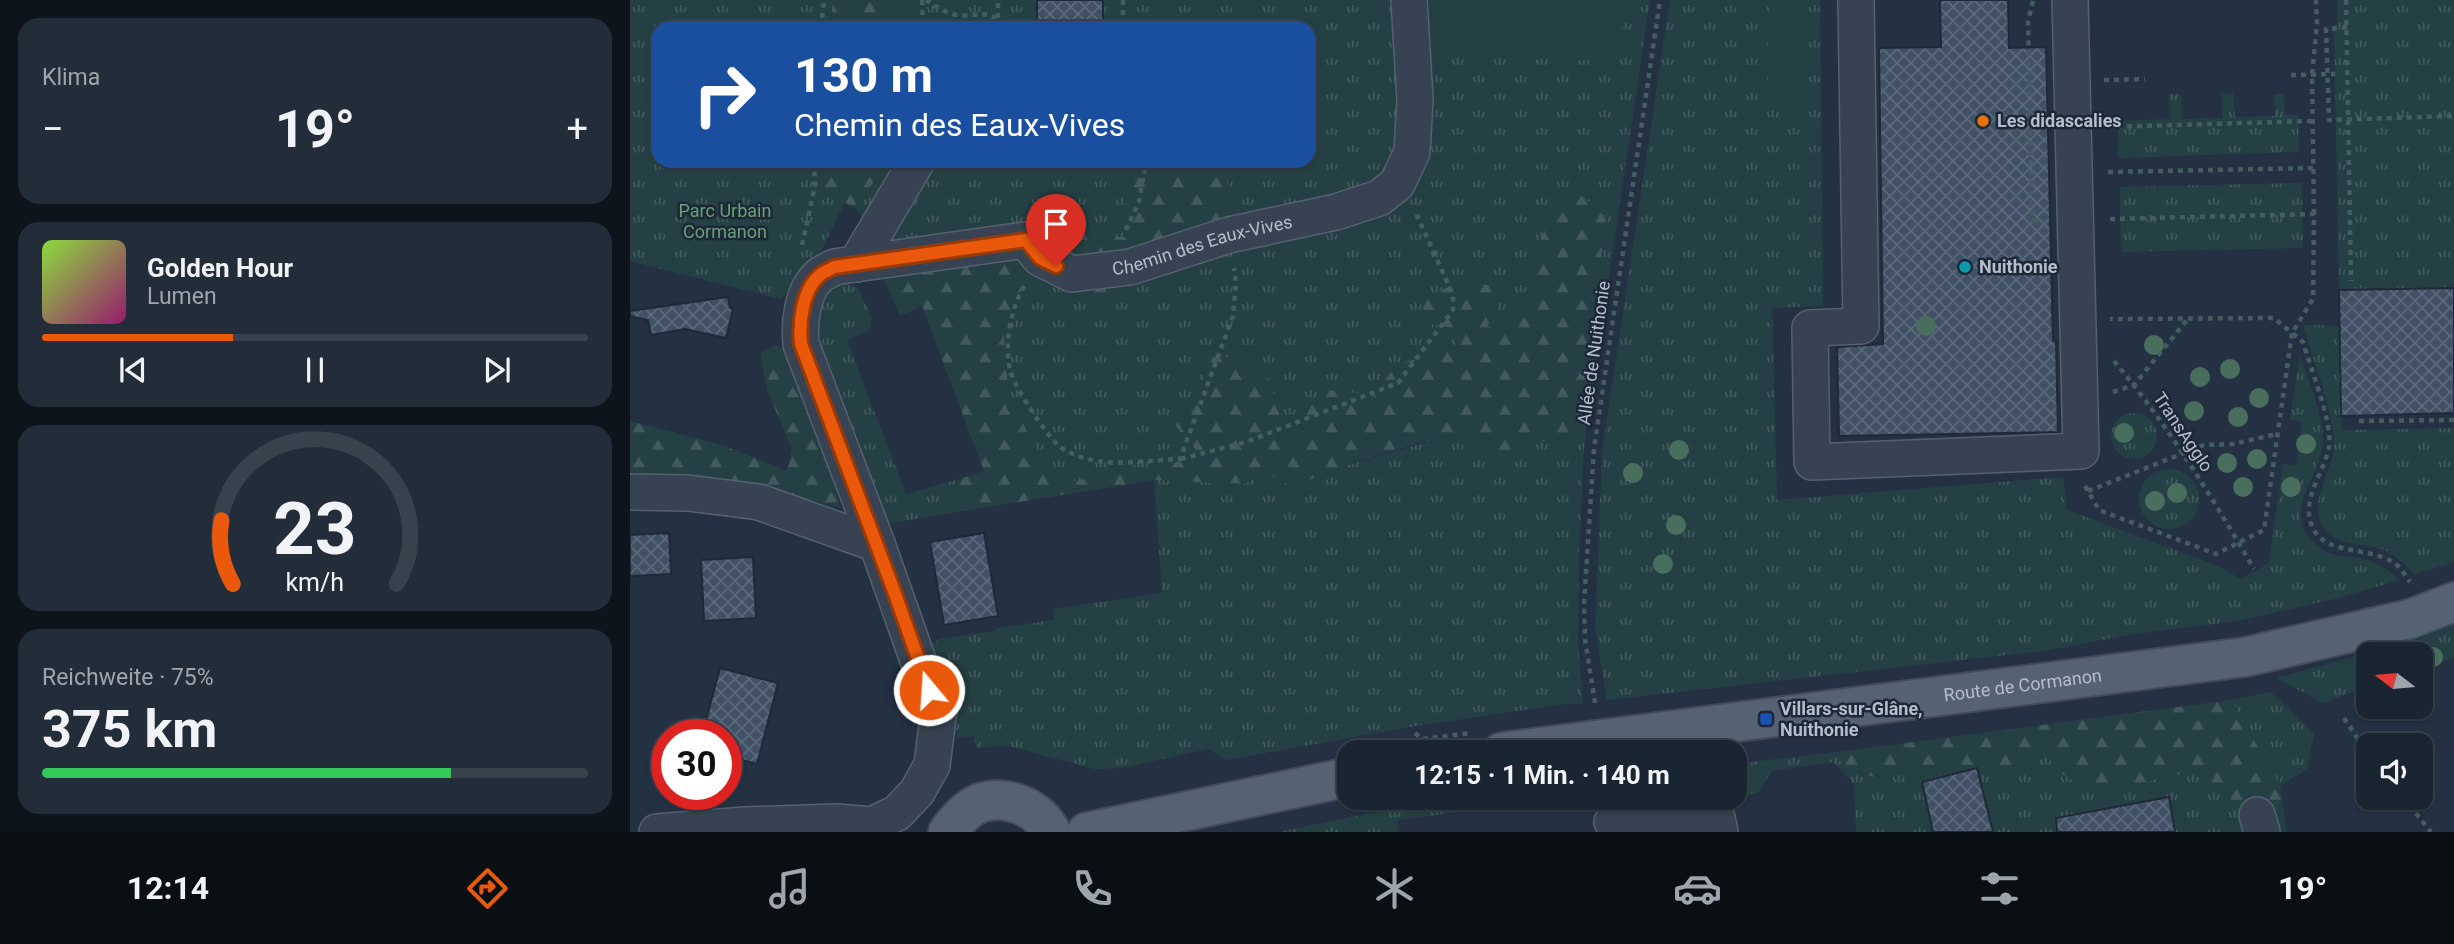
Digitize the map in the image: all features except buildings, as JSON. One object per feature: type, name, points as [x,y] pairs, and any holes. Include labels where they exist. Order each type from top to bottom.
[{"type":"main road","name":"Route de Cormanon","points":[[1518,740],[1606,734],[2245,657],[2410,619],[2454,601]]},
{"type":"main road","points":[[1087,832],[1337,780]]},
{"type":"main road","points":[[948,832],[962,814],[981,803],[996,801],[1017,803],[1035,812],[1051,832]]},
{"type":"street","points":[[1397,184],[1412,152],[1415,100],[1409,0]]},
{"type":"street","points":[[1856,0],[1861,326],[1810,328],[1812,462],[2081,452],[2070,0]]},
{"type":"street","points":[[856,264],[913,168]]},
{"type":"street","name":"Chemin des Eaux-Vives","points":[[812,286],[819,276],[834,267],[1026,240],[1040,258],[1072,274],[1120,268],[1229,235],[1336,212],[1379,198],[1397,184]]},
{"type":"street","points":[[657,832],[745,825],[837,822],[872,825],[897,813],[917,792],[932,765],[937,716],[877,544],[801,344],[800,327],[805,300],[812,286]]},
{"type":"street","points":[[630,492],[688,493],[759,502],[877,544]]},
{"type":"street","points":[[1611,817],[1649,827],[1717,817],[1720,832]]},
{"type":"path","points":[[822,21],[824,0]]},
{"type":"path","points":[[923,21],[924,0],[944,12],[957,15],[981,13],[998,19],[998,0]]},
{"type":"path","points":[[1123,0],[1123,21]]},
{"type":"path","name":"Allée de Nuithonie","points":[[1606,734],[1585,639],[1584,604],[1594,449],[1660,0]]},
{"type":"path","points":[[2034,0],[2028,21],[2032,220],[2314,214]]},
{"type":"path","points":[[2081,452],[2082,481],[2099,510],[2216,554],[2263,530],[2292,333],[2313,299],[2312,75],[2317,24],[2316,0]]},
{"type":"path","points":[[2346,0],[2351,281]]},
{"type":"path","points":[[2347,27],[2326,29],[2329,120],[2454,116]]},
{"type":"path","points":[[2291,75],[2335,74]]},
{"type":"path","points":[[2074,128],[2313,121]]},
{"type":"path","points":[[812,286],[801,251],[815,186],[814,168]]},
{"type":"path","points":[[1120,268],[1120,244],[1139,202],[1145,168]]},
{"type":"path","points":[[2075,173],[2313,168]]},
{"type":"path","points":[[1040,258],[1018,296],[1009,332],[1010,370],[1029,407],[1060,447],[1084,458],[1119,462],[1180,459],[1246,442],[1398,383],[1453,310],[1453,295],[1408,196],[1397,184]]},
{"type":"path","points":[[1180,459],[1233,316],[1236,283],[1229,235]]},
{"type":"path","points":[[2078,318],[2274,318],[2303,342],[2327,425],[2329,447],[2313,488],[2309,511],[2314,531],[2330,545],[2379,555],[2397,566],[2410,583]]},
{"type":"path","name":"TransAgglo","points":[[2078,318],[2134,384],[2182,454],[2254,569]]},
{"type":"path","points":[[2080,405],[2134,384],[2187,320]]},
{"type":"path","points":[[2359,421],[2454,420]]},
{"type":"path","points":[[2088,491],[2204,445],[2233,444],[2277,434]]},
{"type":"path","points":[[2344,718],[2356,736]]},
{"type":"path","points":[[1415,733],[1422,739],[1444,740]]},
{"type":"path","points":[[2413,810],[2431,832]]},
{"type":"green space","name":"Parc Urbain Cormanon","points":[[630,0],[833,0],[831,21],[651,21],[651,168],[819,168],[822,190],[845,202],[818,257],[781,299],[630,261]]},
{"type":"green space","points":[[833,0],[896,0],[900,21],[831,21]]},
{"type":"green space","points":[[896,0],[1428,0],[1429,51],[1615,56],[1628,0],[1650,0],[1584,447],[1578,643],[1583,704],[1566,704],[1416,726],[1226,760],[1208,749],[1122,768],[1095,769],[1008,746],[977,748],[973,736],[958,738],[931,646],[939,639],[1054,620],[1053,609],[1162,593],[1154,480],[1245,484],[1264,469],[1292,487],[1338,468],[1451,435],[1480,437],[1497,454],[1540,441],[1578,444],[1606,217],[1538,250],[1527,274],[1533,303],[1504,329],[1430,324],[1458,329],[1456,347],[1402,363],[1391,372],[1370,400],[1303,436],[1284,433],[1269,379],[1203,375],[1204,392],[1183,432],[1204,462],[1188,458],[1147,474],[1120,453],[1096,477],[1062,483],[1030,439],[1008,388],[1004,337],[1021,295],[894,254],[856,209],[882,168],[1125,168],[1125,237],[1084,237],[1059,230],[1046,236],[1163,255],[1183,168],[1316,168],[1316,21],[900,21]]},
{"type":"green space","points":[[1428,0],[1628,0],[1616,56],[1576,61],[1429,51]]},
{"type":"green space","points":[[1670,0],[1769,0],[1768,104],[1807,105],[1807,0],[1820,0],[1823,306],[1772,308],[1777,500],[2063,477],[2067,510],[2218,566],[2241,579],[2269,563],[2283,464],[2296,466],[2302,422],[2290,419],[2300,355],[2323,433],[2320,456],[2304,497],[2302,524],[2308,536],[2326,552],[2374,563],[2400,580],[2334,599],[2237,621],[2127,635],[2044,651],[1607,700],[1595,629],[1602,452]]},
{"type":"green space","points":[[1769,0],[1807,0],[1807,105],[1768,104]]},
{"type":"green space","points":[[2337,0],[2454,0],[2454,288],[2339,290],[2334,28],[2337,23]]},
{"type":"green space","points":[[2233,93],[2235,117],[2275,116],[2274,94],[2284,94],[2285,115],[2298,115],[2299,152],[2118,158],[2118,121],[2170,119],[2169,94],[2181,94],[2182,119],[2222,118],[2222,94]]},
{"type":"green space","points":[[819,168],[882,168],[856,209],[822,190]]},
{"type":"green space","points":[[1125,168],[1224,168],[1231,201],[1221,221],[1169,230],[1163,255],[1127,284],[1098,297],[1062,280],[1046,248],[1046,236],[1059,230],[1084,237],[1125,237]]},
{"type":"green space","points":[[2302,183],[2303,248],[2121,252],[2120,187]]},
{"type":"green space","points":[[1582,196],[1606,217],[1578,444],[1540,441],[1497,454],[1480,437],[1451,435],[1338,468],[1292,487],[1264,470],[1246,484],[1154,480],[951,513],[956,480],[984,471],[922,306],[900,316],[884,279],[894,254],[1018,249],[1021,295],[1004,337],[1008,388],[1030,439],[1063,483],[1096,477],[1120,452],[1130,463],[1147,473],[1188,458],[1204,461],[1172,422],[1186,399],[1204,392],[1202,357],[1241,357],[1268,373],[1284,432],[1303,436],[1302,409],[1327,390],[1358,393],[1370,400],[1391,372],[1402,363],[1455,347],[1458,329],[1430,324],[1420,302],[1459,281],[1496,286],[1497,310],[1487,326],[1504,329],[1533,303],[1527,274],[1552,207]]},
{"type":"green space","points":[[844,283],[858,288],[872,318],[870,330],[847,340],[906,494],[956,480],[951,513],[886,524],[831,383],[816,329],[816,313],[823,298],[833,285]]},
{"type":"green space","points":[[2303,325],[2340,326],[2342,430],[2454,428],[2454,562],[2415,574],[2386,551],[2338,540],[2323,527],[2318,505],[2332,457],[2333,434],[2327,403]]},
{"type":"green space","points":[[776,345],[793,355],[829,457],[840,508],[756,486],[630,481],[630,421],[722,445],[787,471],[792,449],[767,390],[760,353]]},
{"type":"green space","points":[[2134,413],[2150,420],[2157,436],[2150,452],[2134,459],[2118,452],[2111,436],[2118,420]]},
{"type":"green space","points":[[2169,469],[2186,474],[2194,482],[2199,499],[2194,516],[2186,524],[2169,529],[2152,524],[2144,516],[2139,499],[2144,482],[2152,474]]},
{"type":"green space","points":[[2454,625],[2454,658],[2433,665],[2433,642],[2410,642]]},
{"type":"green space","points":[[2356,657],[2356,691],[2323,703],[2276,678]]},
{"type":"green space","points":[[2271,692],[2314,734],[2307,769],[2280,786],[2231,700]]},
{"type":"green space","points":[[2231,700],[2280,786],[2287,832],[2244,832],[2238,805],[2193,771],[2096,793],[2062,774],[2046,755],[1998,773],[1913,771],[1876,778],[1841,764],[1838,752]]},
{"type":"green space","points":[[1838,752],[1842,764],[1876,778],[1913,771],[1998,773],[2047,755],[2062,774],[2096,793],[2193,771],[2238,805],[2244,832],[1856,832],[1854,784],[1833,762],[1772,771],[1758,793],[1747,795],[1747,762]]},
{"type":"green space","points":[[1392,810],[1473,810],[1398,820],[1397,832],[1278,832]]},
{"type":"green space","points":[[1636,810],[1658,810],[1641,813]]},
{"type":"place","name":"Les didascalies","points":[[1983,121]]},
{"type":"place","name":"Nuithonie","points":[[1965,267]]},
{"type":"place","name":"Villars-sur-Glâne, Nuithonie","points":[[1766,719]]},
{"type":"route","points":[[929,690],[912,637],[801,344],[800,327],[805,300],[819,276],[834,267],[1026,240],[1040,258],[1056,266]]}]
